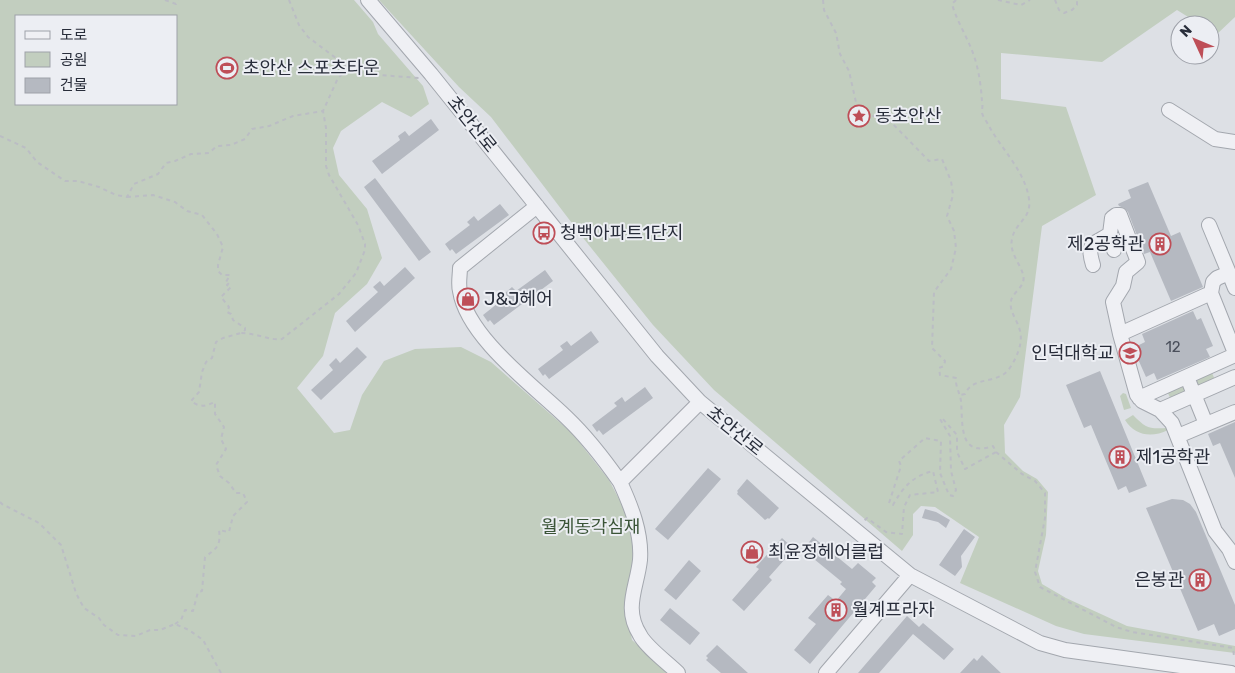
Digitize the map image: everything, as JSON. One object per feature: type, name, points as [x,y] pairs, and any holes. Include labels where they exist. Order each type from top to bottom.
[{"type":"street","name":"초안산로","points":[[368,0],[431,74],[656,356],[700,402],[910,575],[1048,646],[1231,673]]},
{"type":"street","points":[[1169,110],[1215,139],[1235,142]]},
{"type":"street","points":[[537,206],[460,268],[459,290],[466,312],[493,349],[540,395],[566,417],[598,451],[620,482],[638,529],[640,559],[631,605],[633,622],[640,636],[678,673]]},
{"type":"street","points":[[1093,265],[1089,252],[1090,248],[1109,235],[1112,230],[1112,218],[1120,215],[1138,264],[1126,272],[1123,286],[1113,302],[1135,388],[1139,398],[1160,410],[1169,418],[1178,436],[1215,531],[1229,549],[1235,562]]},
{"type":"street","points":[[1208,225],[1235,288]]},
{"type":"street","points":[[1109,235],[1114,250]]},
{"type":"street","points":[[1139,398],[1235,354],[1211,293],[1213,282],[1217,278],[1229,273]]},
{"type":"street","points":[[1120,334],[1211,293]]},
{"type":"street","points":[[1187,376],[1206,424]]},
{"type":"street","points":[[1160,410],[1235,377]]},
{"type":"street","points":[[620,482],[700,402]]},
{"type":"street","points":[[1178,436],[1235,412]]},
{"type":"street","points":[[826,673],[910,575]]},
{"type":"path","points":[[165,0],[176,4],[178,0]]},
{"type":"path","points":[[289,0],[299,25],[308,38],[349,68],[366,74],[419,78]]},
{"type":"path","points":[[824,0],[824,10],[836,33],[840,54],[849,71],[859,116],[874,116],[889,120],[929,161],[942,159],[953,195],[947,216],[954,231],[956,248],[951,269],[934,292],[932,348],[945,361],[944,366],[939,368],[940,375],[956,378],[966,442],[972,447],[984,449],[993,446],[996,452],[1022,474],[1035,481],[1045,493],[1045,518],[1035,572],[1040,587],[1116,627],[1132,632],[1233,648],[1234,656]]},
{"type":"path","points":[[956,0],[952,4],[954,12],[975,57],[982,113],[996,139],[1021,175],[1030,200],[1030,212],[1012,238],[1015,259],[1023,273],[1024,282],[1011,300],[1011,309],[1021,330],[1021,342],[1018,353],[1004,374],[974,384],[968,388],[965,394],[960,394]]},
{"type":"path","points":[[998,0],[1021,5],[1030,0]]},
{"type":"path","points":[[1055,0],[1059,10],[1064,13],[1072,10],[1077,5],[1077,0]]},
{"type":"path","points":[[0,502],[39,522],[61,545],[76,593],[84,608],[118,635],[136,636],[150,630],[160,630],[180,620],[185,610],[194,611],[198,592],[202,591],[205,557],[216,548],[220,540],[219,530],[229,532],[233,516],[247,502],[243,494],[236,493],[229,483],[220,476],[216,464],[226,449],[221,439],[224,428],[215,414],[216,402],[204,407],[196,405],[191,401],[199,392],[202,372],[206,362],[212,358],[216,342],[223,338],[241,333],[265,336],[275,340],[282,339],[339,294],[356,273],[364,257],[366,244],[326,166],[326,128],[323,111],[338,78],[349,68]]},
{"type":"path","points":[[128,197],[134,184],[158,174],[166,163],[191,154],[209,153],[217,146],[232,145],[245,139],[252,128],[269,126],[293,116],[323,111]]},
{"type":"path","points":[[0,136],[26,148],[37,162],[65,181],[78,181],[99,187],[116,196],[152,195],[175,202],[187,211],[202,215],[218,234],[223,247],[218,271],[222,275],[230,275],[226,282],[229,283],[227,285],[230,287],[221,297],[222,301],[228,304],[227,312],[245,328],[241,333]]},
{"type":"path","points":[[864,521],[867,518],[886,532],[902,534],[904,507],[910,495],[938,492],[933,471],[922,474],[910,481],[901,491],[893,505],[889,503],[900,466],[899,461],[925,438],[941,441],[940,473],[950,495],[953,496],[956,490],[951,471],[950,436],[940,419],[942,418],[957,435],[957,452],[965,469],[996,452]]},
{"type":"path","points":[[175,624],[189,630],[203,640],[221,673]]},
{"type":"green space","name":"월계동각심재","points":[[0,0],[354,0],[373,22],[378,34],[423,86],[429,104],[411,117],[382,102],[341,131],[333,148],[339,175],[367,209],[382,258],[367,284],[335,313],[323,356],[297,388],[334,433],[350,430],[362,395],[384,361],[415,349],[461,347],[491,362],[572,433],[609,480],[630,520],[635,550],[626,608],[632,640],[669,673],[0,673]]},
{"type":"green space","points":[[379,0],[1235,0],[1235,17],[1220,31],[1220,15],[1185,15],[1177,10],[1102,62],[1001,53],[1001,99],[1066,107],[1096,195],[1042,226],[1020,397],[1004,425],[1005,453],[1023,471],[1037,479],[1048,492],[1046,535],[1038,571],[1042,584],[1066,598],[1127,626],[1235,646],[1235,653],[1084,634],[1056,626],[960,583],[979,537],[935,507],[921,506],[913,514],[913,535],[902,551],[714,390],[653,325],[584,239],[491,117],[459,87]]},
{"type":"green space","points":[[1212,373],[1216,382],[1197,390],[1193,381]]},
{"type":"green space","points":[[1186,382],[1190,393],[1172,402],[1167,391]]},
{"type":"green space","points":[[1123,393],[1126,394],[1131,408],[1124,410],[1120,396]]},
{"type":"green space","points":[[1133,415],[1148,427],[1167,428],[1168,430],[1150,435],[1139,432],[1125,420]]},
{"type":"building","points":[[431,119],[439,130],[382,174],[372,161],[400,140],[398,136],[405,131],[409,136]]},
{"type":"building","points":[[375,178],[431,252],[419,261],[364,187]]},
{"type":"building","name":"제2공학관","points":[[1148,182],[1171,236],[1180,232],[1203,287],[1171,301],[1150,252],[1144,254],[1128,212],[1118,204],[1131,198],[1128,190]]},
{"type":"building","points":[[500,204],[509,215],[456,254],[452,249],[450,251],[445,244],[470,225],[467,222],[474,216],[478,221]]},
{"type":"building","points":[[405,267],[415,278],[355,332],[346,321],[378,292],[373,287],[380,281],[384,286]]},
{"type":"building","points":[[545,270],[553,281],[494,325],[490,320],[488,322],[483,315],[507,296],[505,293],[512,287],[516,291]]},
{"type":"building","points":[[1193,311],[1197,320],[1201,318],[1213,346],[1206,349],[1210,357],[1157,380],[1154,373],[1146,377],[1133,348],[1145,342],[1142,334]]},
{"type":"building","points":[[591,331],[599,342],[549,379],[545,374],[543,376],[538,369],[563,350],[560,346],[567,341],[571,346]]},
{"type":"building","points":[[357,347],[367,357],[321,400],[311,390],[333,370],[329,365],[336,358],[340,363]]},
{"type":"building","name":"제1공학관","points":[[1100,371],[1147,486],[1129,493],[1126,486],[1118,490],[1091,425],[1084,428],[1066,385]]},
{"type":"building","points":[[645,387],[653,398],[603,435],[599,430],[597,432],[592,425],[617,406],[614,403],[622,397],[625,402]]},
{"type":"building","points":[[1235,422],[1235,478],[1220,443],[1213,446],[1208,434]]},
{"type":"building","points":[[708,468],[721,479],[668,540],[655,529]]},
{"type":"building","points":[[747,479],[779,508],[769,519],[765,520],[737,494],[737,491]]},
{"type":"building","name":"은봉관","points":[[1172,499],[1183,500],[1190,504],[1196,512],[1235,605],[1235,629],[1219,636],[1214,624],[1198,631],[1146,508]]},
{"type":"building","points":[[925,509],[936,512],[950,520],[946,528],[938,522],[922,518]]},
{"type":"building","points":[[964,529],[975,537],[961,556],[962,567],[955,576],[939,565]]},
{"type":"building","name":"월계프라자","points":[[813,537],[852,569],[858,563],[876,578],[872,582],[876,586],[810,664],[794,650],[816,624],[808,618],[828,595],[836,601],[846,589],[840,584],[842,582],[803,550]]},
{"type":"building","points":[[782,538],[794,549],[769,577],[772,580],[744,611],[732,600],[759,569],[756,567]]},
{"type":"building","points":[[689,560],[701,571],[676,600],[664,590]]},
{"type":"building","points":[[670,608],[700,633],[690,645],[660,620]]},
{"type":"building","points":[[907,616],[919,627],[923,623],[954,649],[944,660],[913,634],[879,673],[858,673]]},
{"type":"building","points":[[717,645],[748,673],[721,673],[706,660],[708,658],[706,656]]},
{"type":"building","points":[[982,655],[1001,673],[960,673],[974,658],[977,661]]},
{"type":"place","name":"초안산 스포츠타운","points":[[227,68]]},
{"type":"place","name":"동초안산","points":[[859,116]]},
{"type":"place","name":"청백아파트1단지","points":[[544,233]]},
{"type":"place","name":"제2공학관","points":[[1160,244]]},
{"type":"place","name":"J&J헤어","points":[[468,299]]},
{"type":"place","name":"인덕대학교","points":[[1130,353]]},
{"type":"place","name":"제1공학관","points":[[1120,457]]},
{"type":"place","name":"최윤정헤어클럽","points":[[752,552]]},
{"type":"place","name":"은봉관","points":[[1200,580]]},
{"type":"place","name":"월계프라자","points":[[836,610]]}]
